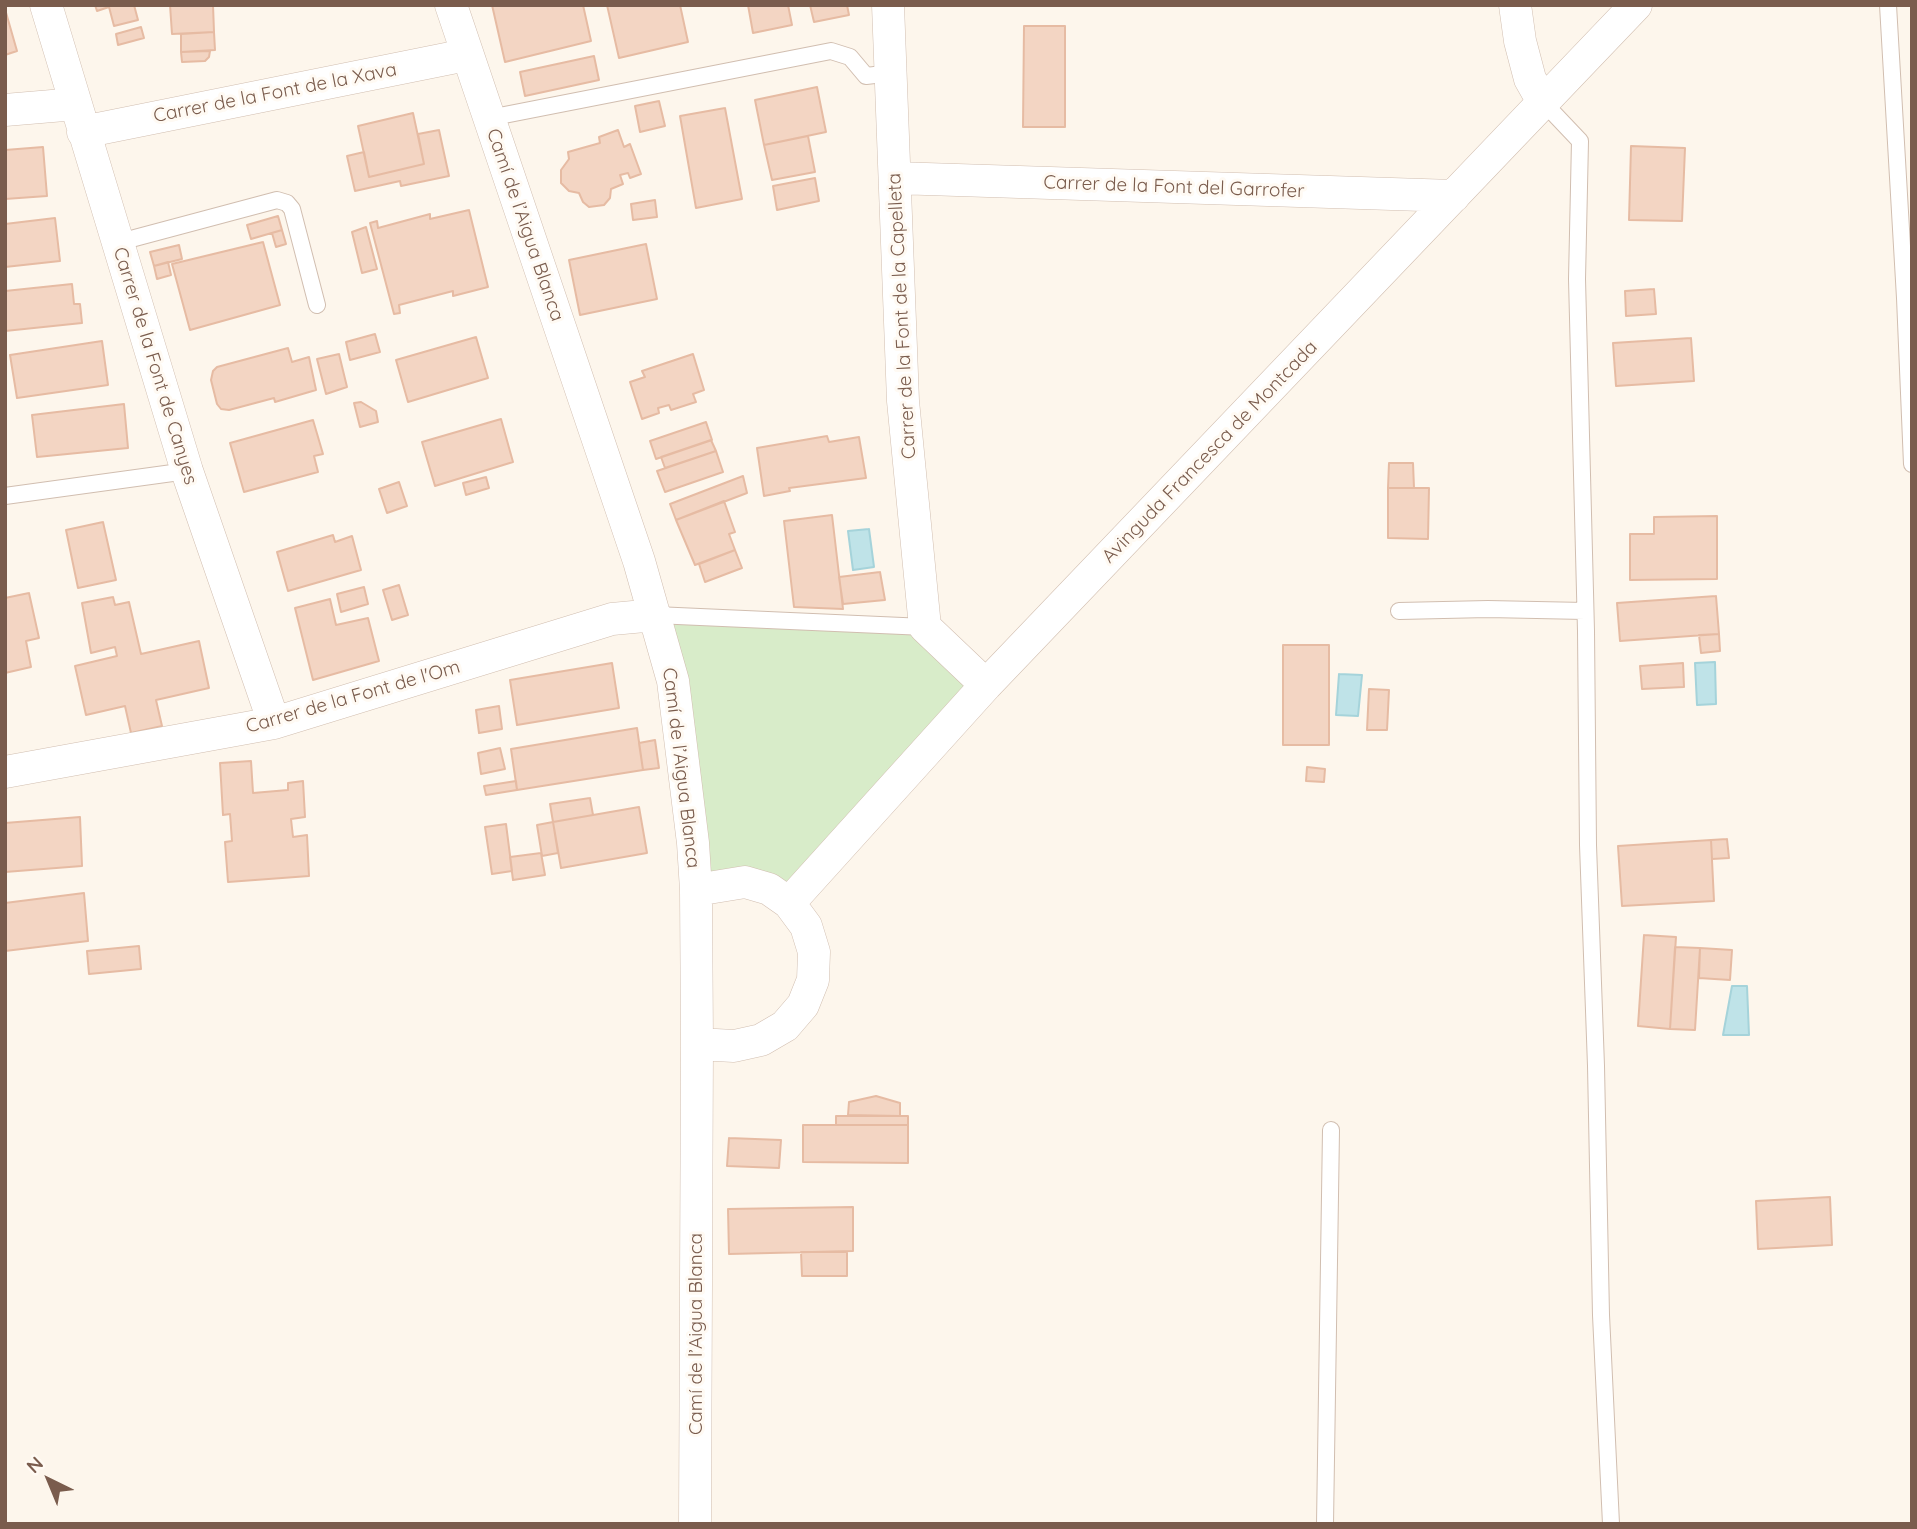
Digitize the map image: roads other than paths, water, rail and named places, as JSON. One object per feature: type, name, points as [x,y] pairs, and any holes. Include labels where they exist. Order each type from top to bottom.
[{"type":"street","name":"Carrer de la Font de Canyes","points":[[46,5],[187,471],[274,723]]},
{"type":"street","name":"Camí de l’Aigua Blanca","points":[[451,5],[635,548],[673,681],[693,843],[696,890],[695,1524]]},
{"type":"street","name":"Carrer de la Font de la Capelleta","points":[[888,5],[903,401],[925,627]]},
{"type":"street","points":[[1515,5],[1520,41],[1530,79],[1544,102]]},
{"type":"street","name":"Avinguda Francesca de Montcada","points":[[789,903],[986,685],[1636,5]]},
{"type":"street","name":"Carrer de la Font de la Xava","points":[[5,110],[80,118],[466,55]]},
{"type":"street","name":"Carrer de la Font del Garrofer","points":[[895,178],[1454,196]]},
{"type":"street","name":"Carrer de la Font de l'Om","points":[[5,772],[274,723],[612,619],[655,615]]},
{"type":"street","points":[[925,627],[986,685]]},
{"type":"street","points":[[696,890],[745,882],[769,889],[789,903],[806,926],[814,952],[813,980],[803,1005],[785,1026],[761,1041],[734,1046],[697,1044]]},
{"type":"lane","points":[[1888,5],[1905,284],[1912,464]]},
{"type":"lane","points":[[489,118],[831,51],[850,57],[866,76],[892,73]]},
{"type":"lane","points":[[1544,102],[1580,142],[1577,279],[1588,845],[1601,1315],[1611,1524]]},
{"type":"lane","points":[[116,243],[277,200],[287,203],[292,209],[317,305]]},
{"type":"lane","points":[[5,496],[187,471]]},
{"type":"lane","points":[[1399,611],[1585,611]]},
{"type":"lane","points":[[655,615],[925,627]]},
{"type":"lane","points":[[1325,1524],[1331,1130]]},
{"type":"water","points":[[869,529],[874,567],[853,570],[848,531]]},
{"type":"water","points":[[1715,662],[1716,704],[1697,705],[1695,663]]},
{"type":"water","points":[[1339,674],[1362,675],[1358,716],[1336,715]]},
{"type":"water","points":[[1732,986],[1747,986],[1749,1035],[1723,1035]]}]
